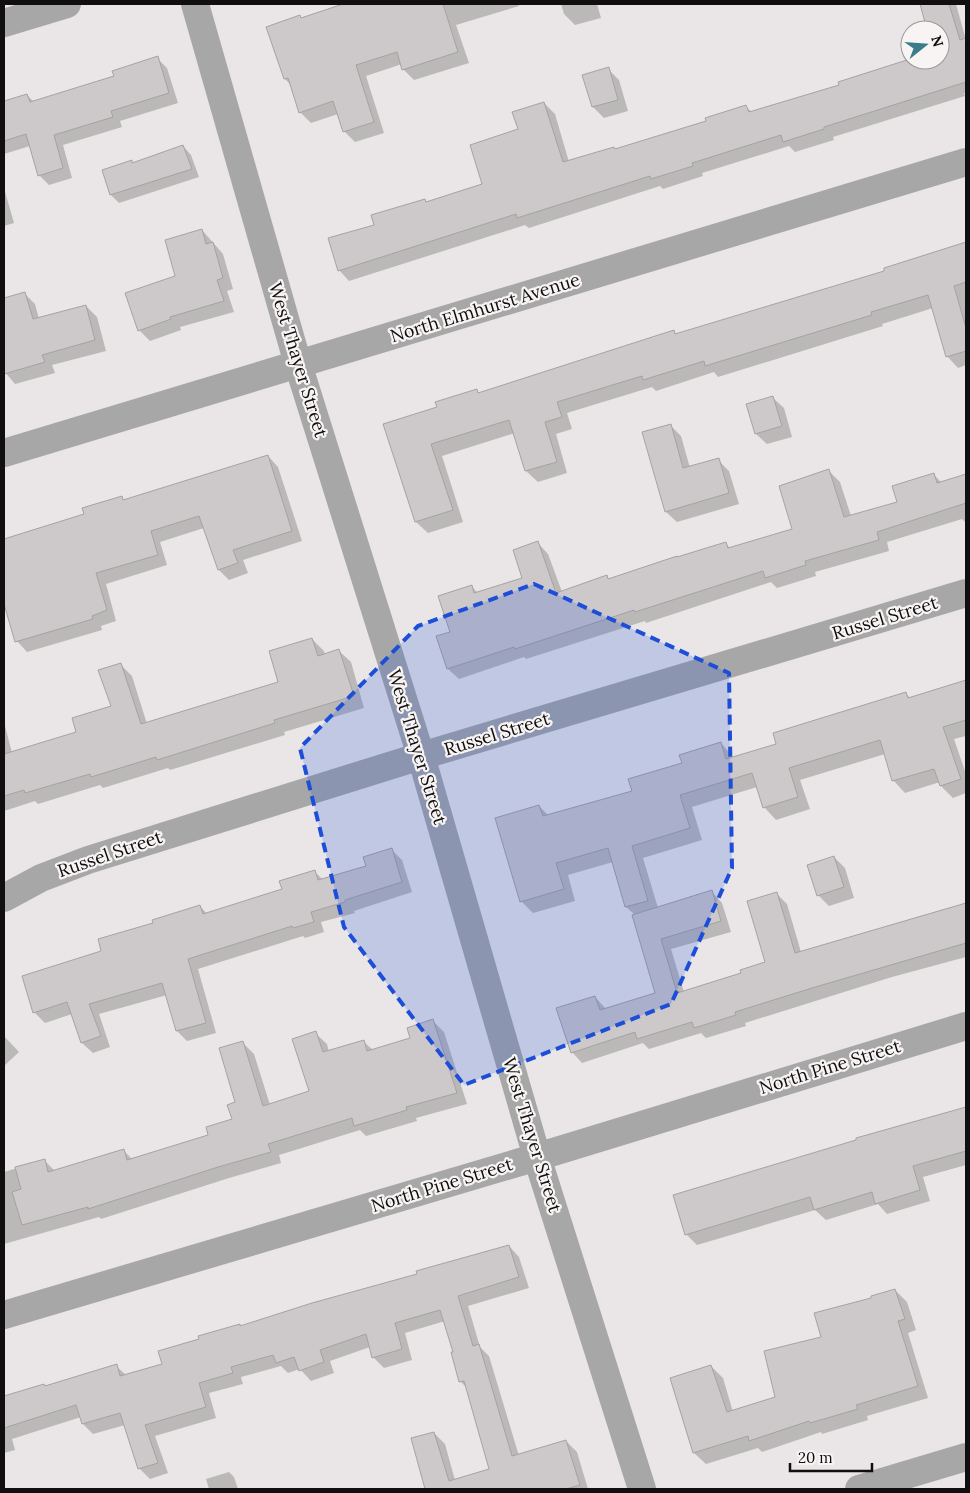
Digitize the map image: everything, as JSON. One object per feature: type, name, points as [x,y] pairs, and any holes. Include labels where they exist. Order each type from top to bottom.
[{"type":"street","points":[[4,22],[67,4]]},
{"type":"street","name":"West Thayer Street","points":[[195,4],[298,364],[421,756],[538,1157],[642,1489]]},
{"type":"street","name":"North Elmhurst Avenue","points":[[4,453],[966,162]]},
{"type":"street","name":"Russel Street","points":[[4,898],[41,878],[88,860],[421,756],[966,593]]},
{"type":"street","name":"North Pine Street","points":[[4,1315],[538,1157],[966,1026]]},
{"type":"street","points":[[859,1489],[966,1457]]},
{"type":"highlighted area","points":[[534,584],[729,673],[732,868],[671,1004],[464,1085],[344,927],[300,748],[418,626]]},
{"type":"building","points":[[343,4],[443,4],[458,52],[402,70],[397,52],[356,65],[374,122],[343,132],[333,101],[299,113],[288,78],[284,79],[266,27],[300,15],[301,18]]},
{"type":"building","points":[[920,4],[949,4],[960,40],[966,38],[966,82],[783,142],[781,135],[692,163],[693,166],[651,179],[650,176],[517,218],[516,214],[338,271],[328,238],[374,225],[371,215],[425,199],[426,202],[482,184],[470,145],[518,129],[512,112],[544,102],[563,162],[614,147],[615,149],[706,121],[705,118],[746,105],[749,112],[839,85],[838,82],[900,62],[900,70],[950,70],[950,20],[924,20]]},
{"type":"building","points":[[158,56],[169,93],[111,111],[113,117],[54,135],[63,168],[38,176],[26,134],[4,141],[4,101],[27,94],[30,102],[114,76],[112,71]]},
{"type":"building","points":[[609,67],[618,100],[592,107],[582,75]]},
{"type":"building","points":[[183,145],[192,169],[110,195],[102,170],[132,160],[132,163]]},
{"type":"building","points":[[202,229],[206,244],[213,242],[223,278],[217,280],[224,301],[170,317],[171,319],[138,331],[125,293],[175,276],[165,240]]},
{"type":"building","points":[[966,242],[966,282],[954,286],[966,328],[966,351],[946,357],[928,295],[871,312],[872,315],[705,366],[704,361],[643,380],[642,376],[557,402],[562,417],[545,422],[557,462],[525,471],[509,420],[431,444],[453,510],[415,522],[383,424],[437,407],[435,402],[477,389],[478,393],[674,330],[675,334],[884,271],[884,268]]},
{"type":"building","points":[[25,292],[33,319],[86,305],[95,340],[42,355],[45,362],[4,374],[4,298]]},
{"type":"building","points":[[773,396],[782,426],[755,434],[746,404]]},
{"type":"building","points":[[671,424],[683,468],[719,458],[729,493],[665,512],[642,432]]},
{"type":"building","points":[[268,455],[292,531],[233,550],[238,563],[218,570],[199,516],[151,531],[158,555],[96,573],[107,610],[92,616],[93,619],[15,642],[4,604],[4,539],[84,514],[82,508],[122,496],[123,500]]},
{"type":"building","points":[[829,469],[844,517],[897,502],[892,486],[934,473],[937,483],[966,474],[966,503],[877,532],[879,540],[805,561],[806,565],[765,578],[763,571],[447,669],[436,636],[450,632],[438,596],[472,585],[474,593],[522,578],[513,550],[538,541],[556,593],[607,575],[608,579],[726,542],[728,548],[792,529],[779,486]]},
{"type":"building","points":[[312,638],[318,656],[339,649],[354,696],[274,720],[275,723],[157,760],[156,757],[91,777],[90,774],[25,793],[24,790],[4,796],[4,754],[76,732],[72,718],[111,706],[98,670],[121,663],[141,724],[278,682],[269,651]]},
{"type":"building","points":[[966,680],[966,720],[943,727],[961,779],[940,786],[934,769],[892,781],[880,740],[789,768],[798,797],[763,808],[752,773],[680,795],[690,828],[632,846],[648,901],[625,907],[608,848],[556,863],[564,889],[520,902],[495,818],[539,805],[543,816],[632,791],[628,779],[682,763],[679,755],[721,742],[726,759],[776,744],[773,733],[906,692],[908,698]]},
{"type":"building","points":[[392,848],[402,882],[311,912],[314,922],[293,928],[292,926],[188,959],[206,1023],[176,1031],[162,983],[89,1004],[101,1036],[81,1043],[67,1002],[33,1013],[22,976],[101,951],[98,939],[153,923],[152,920],[200,905],[203,914],[282,889],[279,881],[315,870],[318,880],[366,866],[363,857]]},
{"type":"building","points":[[834,856],[844,887],[817,896],[807,865]]},
{"type":"building","points":[[712,890],[721,921],[661,939],[677,993],[741,973],[740,970],[765,962],[747,901],[777,892],[795,953],[966,903],[966,943],[735,1012],[736,1015],[694,1028],[692,1022],[637,1039],[635,1032],[571,1053],[556,1008],[595,996],[600,1010],[655,993],[632,915]]},
{"type":"building","points":[[433,1019],[457,1093],[406,1107],[407,1110],[354,1126],[352,1118],[268,1144],[271,1152],[88,1209],[88,1207],[22,1225],[12,1192],[21,1189],[15,1167],[45,1159],[48,1172],[124,1149],[127,1160],[208,1135],[206,1127],[232,1119],[227,1105],[235,1102],[219,1048],[243,1041],[263,1106],[309,1091],[292,1039],[316,1031],[323,1052],[364,1040],[367,1051],[410,1038],[407,1028]]},
{"type":"building","points":[[966,1107],[966,1151],[913,1166],[920,1190],[875,1204],[872,1192],[814,1210],[810,1197],[685,1235],[673,1195],[856,1140],[856,1138]]},
{"type":"building","points":[[509,1245],[519,1277],[458,1296],[473,1346],[479,1344],[512,1456],[566,1440],[580,1485],[566,1489],[425,1489],[411,1438],[434,1432],[449,1481],[489,1469],[464,1381],[459,1382],[451,1352],[453,1352],[440,1310],[395,1323],[402,1349],[372,1358],[366,1334],[320,1350],[324,1362],[299,1371],[294,1357],[276,1363],[273,1355],[231,1367],[233,1373],[199,1383],[206,1407],[145,1425],[158,1463],[138,1469],[120,1413],[82,1424],[76,1405],[4,1428],[4,1396],[44,1384],[45,1386],[117,1364],[120,1376],[162,1364],[158,1351],[199,1339],[198,1336],[240,1324],[240,1326],[312,1303],[417,1274],[416,1271]]},
{"type":"building","points":[[895,1289],[905,1319],[898,1321],[918,1386],[856,1405],[858,1409],[810,1423],[809,1421],[749,1441],[748,1436],[693,1453],[670,1378],[711,1365],[727,1412],[775,1397],[764,1351],[821,1337],[814,1313],[871,1298],[871,1296]]}]
